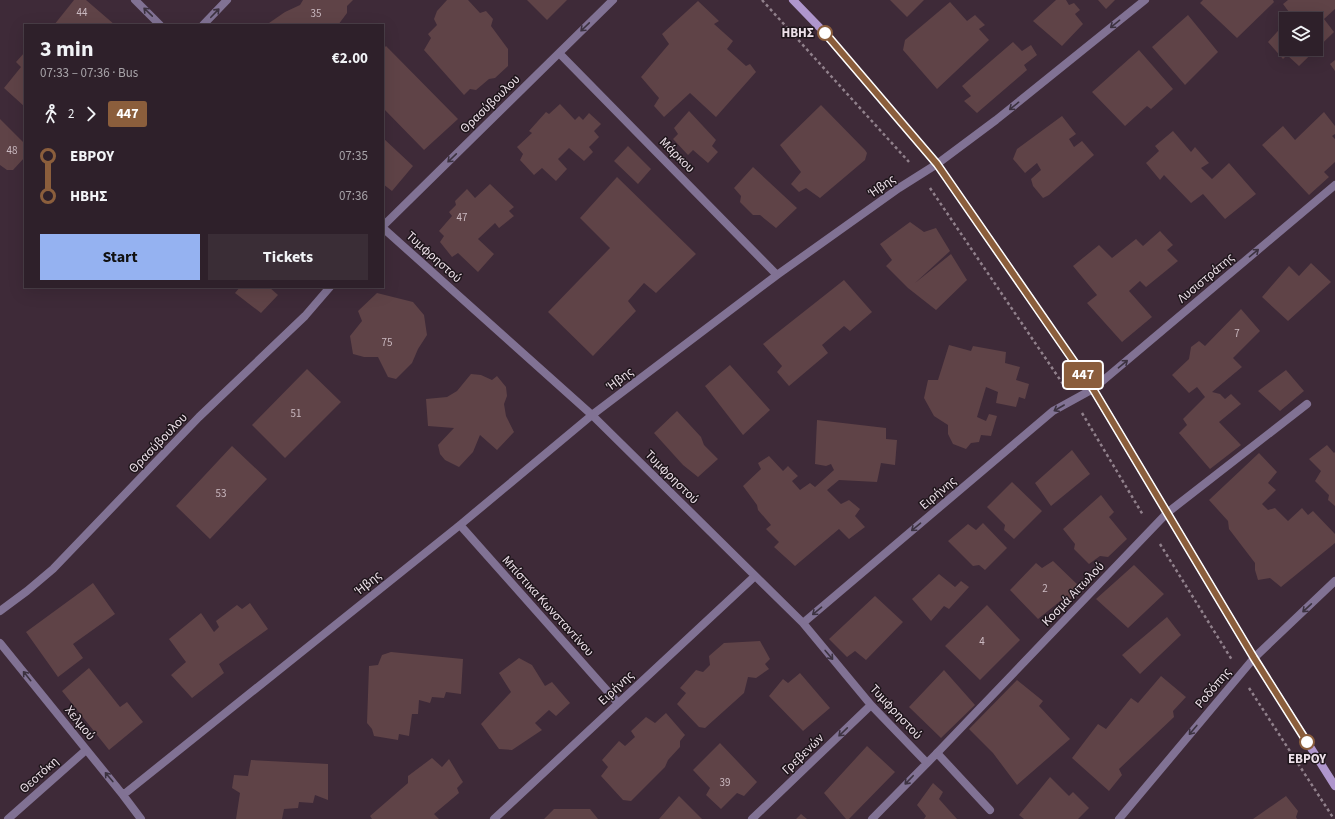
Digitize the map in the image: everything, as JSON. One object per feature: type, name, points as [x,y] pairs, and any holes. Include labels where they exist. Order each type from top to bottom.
[{"type":"street","points":[[135,0],[159,24]]},
{"type":"street","points":[[204,24],[227,0]]},
{"type":"street","name":"Θρασύβουλου","points":[[384,226],[613,0]]},
{"type":"street","points":[[793,0],[824,32],[937,164],[1093,389],[1254,658],[1335,786]]},
{"type":"street","name":"Ήβης","points":[[124,795],[460,525],[592,415],[778,275],[899,188],[937,164],[996,120],[1145,0]]},
{"type":"street","name":"Μάρκου","points":[[559,53],[778,275]]},
{"type":"street","name":"Λυσιστράτης","points":[[1093,389],[1335,185]]},
{"type":"street","name":"Τυμφρηστού","points":[[384,228],[592,415],[803,623],[871,705],[926,762]]},
{"type":"street","name":"Θρασύβουλου","points":[[0,611],[27,591],[52,569],[200,417],[305,316],[329,288]]},
{"type":"street","name":"Ειρήνης","points":[[803,623],[1053,411],[1093,389]]},
{"type":"street","name":"Κοσμά Αιτωλού","points":[[872,819],[1167,513],[1307,404]]},
{"type":"street","name":"Mπίστικα Κωνσταντίνου","points":[[460,525],[618,703]]},
{"type":"street","name":"Ειρήνης","points":[[494,819],[755,576]]},
{"type":"street","name":"Ροδόπης","points":[[1119,819],[1254,658],[1335,581]]},
{"type":"street","name":"Χελμού","points":[[0,643],[124,795],[141,819]]},
{"type":"street","name":"Γρεβενών","points":[[752,819],[871,705]]},
{"type":"street","name":"Θεοτόκη","points":[[8,819],[86,750]]},
{"type":"street","points":[[937,753],[990,810]]},
{"type":"building","points":[[74,0],[86,0],[114,24],[55,24]]},
{"type":"building","points":[[303,0],[353,0],[347,6],[347,13],[339,24],[268,24],[285,12],[300,5]]},
{"type":"building","points":[[447,0],[468,0],[480,13],[486,11],[493,19],[491,26],[508,49],[508,66],[495,78],[489,79],[476,90],[470,89],[464,95],[424,50],[431,38],[428,34],[437,25],[434,19],[437,11]]},
{"type":"building","points":[[527,0],[567,0],[547,20]]},
{"type":"building","points":[[890,0],[924,0],[907,17]]},
{"type":"building","points":[[1056,0],[1066,0],[1069,5],[1074,3],[1080,10],[1075,14],[1083,24],[1062,46],[1033,21]]},
{"type":"building","points":[[1098,0],[1115,0],[1106,9]]},
{"type":"building","points":[[1203,0],[1273,0],[1274,2],[1237,38],[1200,3]]},
{"type":"building","points":[[1288,0],[1335,0],[1335,9],[1324,19],[1334,32],[1323,43],[1323,12],[1289,12],[1283,4]]},
{"type":"building","points":[[698,1],[719,21],[714,24],[733,41],[727,49],[746,66],[750,64],[756,72],[716,117],[690,93],[664,117],[654,106],[659,98],[641,77],[669,44],[662,34]]},
{"type":"building","points":[[950,2],[967,21],[975,15],[985,25],[979,29],[989,40],[937,89],[903,50],[905,40]]},
{"type":"building","points":[[1188,15],[1218,52],[1185,85],[1152,47]]},
{"type":"building","points":[[1279,30],[1279,54],[1268,42]]},
{"type":"building","points":[[1013,42],[1022,51],[1031,45],[1037,55],[1024,65],[1027,70],[977,113],[964,101],[971,96],[962,86]]},
{"type":"building","points":[[386,46],[458,119],[424,150],[384,109],[384,48]]},
{"type":"building","points":[[1139,50],[1173,89],[1151,109],[1147,106],[1125,126],[1092,92]]},
{"type":"building","points":[[24,53],[24,106],[4,88],[21,67],[16,62]]},
{"type":"building","points":[[1288,56],[1309,56],[1299,66]]},
{"type":"building","points":[[1335,60],[1335,71],[1330,64]]},
{"type":"building","points":[[560,104],[575,120],[579,116],[583,120],[589,113],[601,124],[594,131],[599,137],[589,147],[593,152],[584,161],[569,148],[558,159],[567,169],[556,181],[542,168],[534,175],[520,160],[523,154],[517,147],[532,133],[529,131],[546,112],[549,114]]},
{"type":"building","points":[[821,105],[867,153],[865,160],[820,198],[806,188],[799,192],[791,184],[801,172],[780,145]]},
{"type":"building","points":[[689,111],[716,140],[712,146],[718,152],[708,163],[693,150],[688,155],[673,139],[678,134],[674,128]]},
{"type":"building","points":[[1324,112],[1335,126],[1335,134],[1332,136],[1335,139],[1335,162],[1324,172],[1329,177],[1309,195],[1262,145],[1283,126],[1295,140]]},
{"type":"building","points":[[1062,116],[1076,134],[1069,139],[1074,147],[1082,141],[1094,155],[1049,195],[1043,198],[1033,186],[1031,179],[1041,170],[1037,163],[1025,173],[1013,159],[1017,149]]},
{"type":"building","points":[[0,119],[24,143],[24,158],[13,170],[7,170],[0,165]]},
{"type":"building","points":[[1173,131],[1191,152],[1195,147],[1209,163],[1201,168],[1212,179],[1229,163],[1256,194],[1225,219],[1203,194],[1191,203],[1164,175],[1160,180],[1146,163],[1159,151],[1155,146]]},
{"type":"building","points":[[384,139],[413,166],[392,191],[384,185]]},
{"type":"building","points":[[628,146],[651,169],[638,184],[614,161]]},
{"type":"building","points":[[753,167],[797,208],[776,228],[760,215],[753,215],[740,202],[741,196],[734,188]]},
{"type":"building","points":[[617,177],[696,254],[656,293],[644,283],[628,301],[636,311],[593,356],[548,312],[610,248],[580,218]]},
{"type":"building","points":[[490,184],[514,207],[509,211],[514,216],[499,228],[495,223],[478,239],[494,254],[478,272],[458,253],[452,257],[440,242],[444,236],[439,231],[452,216],[449,212],[456,205],[455,201],[467,189],[475,198]]},
{"type":"building","points":[[910,222],[924,232],[936,228],[950,251],[915,283],[951,254],[967,280],[936,310],[908,288],[886,266],[892,260],[880,244]]},
{"type":"building","points":[[1160,231],[1173,245],[1167,250],[1178,261],[1146,287],[1140,281],[1129,291],[1152,317],[1122,342],[1087,303],[1097,295],[1073,266],[1099,245],[1112,258],[1136,239],[1143,246]]},
{"type":"building","points":[[1311,263],[1331,282],[1288,321],[1262,297],[1289,266],[1299,276]]},
{"type":"building","points":[[844,280],[872,312],[850,331],[844,326],[822,345],[828,353],[789,386],[777,372],[782,366],[763,344]]},
{"type":"building","points":[[239,288],[270,288],[278,295],[261,313],[235,293]]},
{"type":"building","points":[[377,293],[413,302],[424,315],[427,335],[418,349],[412,363],[396,379],[388,377],[378,357],[364,357],[353,354],[350,336],[362,321],[358,311]]},
{"type":"building","points":[[1241,309],[1260,331],[1233,358],[1242,367],[1212,392],[1220,394],[1225,399],[1231,394],[1241,404],[1219,422],[1241,445],[1210,469],[1179,433],[1187,425],[1183,419],[1205,397],[1197,387],[1189,393],[1172,375],[1189,359],[1191,347],[1199,341],[1205,346]]},
{"type":"building","points":[[949,345],[971,351],[973,346],[1006,352],[1005,363],[1020,367],[1016,380],[1029,384],[1025,399],[1019,397],[1016,407],[996,403],[998,392],[986,387],[977,417],[986,421],[989,414],[997,416],[991,436],[981,435],[979,442],[971,443],[966,449],[953,444],[948,434],[948,425],[934,416],[924,398],[928,380],[938,380]]},
{"type":"building","points":[[730,365],[770,410],[743,435],[705,386]]},
{"type":"building","points":[[307,369],[341,402],[285,458],[252,425]]},
{"type":"building","points":[[1286,370],[1304,391],[1280,411],[1258,391]]},
{"type":"building","points":[[471,374],[481,375],[492,380],[497,376],[506,387],[507,396],[504,404],[506,416],[514,432],[497,450],[480,435],[473,452],[459,467],[445,460],[440,454],[438,445],[454,428],[428,426],[426,399],[447,397],[457,391]]},
{"type":"building","points":[[677,411],[701,437],[704,445],[718,459],[698,477],[683,465],[654,433]]},
{"type":"building","points":[[817,420],[886,428],[886,439],[897,440],[895,465],[881,463],[877,482],[839,480],[827,490],[841,504],[849,500],[860,509],[855,516],[865,527],[849,539],[839,529],[795,566],[774,547],[779,542],[766,529],[771,525],[758,510],[757,505],[743,486],[761,469],[758,463],[769,456],[783,471],[788,466],[798,476],[792,481],[800,490],[810,483],[815,487],[834,470],[831,464],[826,466],[815,464]]},
{"type":"building","points":[[1327,445],[1334,453],[1335,452],[1335,506],[1328,500],[1329,495],[1315,481],[1321,471],[1309,459]]},
{"type":"building","points":[[232,446],[267,479],[210,539],[176,506]]},
{"type":"building","points":[[1072,450],[1090,474],[1051,506],[1035,483]]},
{"type":"building","points":[[1259,453],[1277,472],[1268,483],[1276,490],[1262,504],[1268,510],[1275,508],[1288,521],[1302,508],[1308,515],[1313,511],[1335,534],[1335,543],[1281,587],[1270,578],[1258,580],[1255,570],[1255,563],[1229,529],[1228,521],[1209,500]]},
{"type":"building","points":[[1012,482],[1042,511],[1014,539],[1004,530],[1005,525],[987,507]]},
{"type":"building","points":[[1101,495],[1114,512],[1109,517],[1127,539],[1108,557],[1100,556],[1089,564],[1074,549],[1075,544],[1063,529]]},
{"type":"building","points":[[983,523],[1007,548],[985,570],[979,565],[973,566],[948,541],[968,524],[976,530]]},
{"type":"building","points":[[1053,561],[1080,587],[1069,601],[1064,598],[1038,619],[1010,590],[1036,563],[1042,568]]},
{"type":"building","points":[[1134,565],[1164,594],[1128,628],[1096,599]]},
{"type":"building","points":[[939,574],[955,587],[961,581],[969,587],[949,609],[944,606],[931,621],[912,599]]},
{"type":"building","points":[[93,583],[115,614],[73,644],[83,658],[58,677],[26,632]]},
{"type":"building","points":[[875,596],[903,622],[866,660],[855,651],[847,657],[829,639]]},
{"type":"building","points":[[250,603],[268,629],[219,664],[224,673],[192,698],[171,675],[186,662],[169,639],[201,613],[214,632],[219,627],[216,621],[237,605],[242,609]]},
{"type":"building","points":[[987,605],[1020,640],[980,680],[945,646]]},
{"type":"building","points":[[1167,617],[1181,635],[1140,674],[1122,655]]},
{"type":"building","points":[[760,641],[770,659],[765,664],[769,669],[756,678],[748,677],[744,693],[705,728],[699,727],[677,704],[686,693],[680,688],[696,670],[703,672],[710,665],[709,656],[724,643]]},
{"type":"building","points":[[391,652],[463,659],[461,694],[446,692],[444,698],[432,697],[430,703],[419,700],[418,714],[412,714],[409,736],[399,734],[398,740],[374,736],[372,729],[367,723],[369,666],[378,665],[382,655]]},
{"type":"building","points":[[519,658],[532,665],[545,686],[552,682],[570,703],[556,716],[549,710],[535,723],[542,730],[512,750],[499,749],[481,724],[511,692],[499,673]]},
{"type":"building","points":[[89,668],[120,707],[127,702],[143,722],[109,750],[62,691]]},
{"type":"building","points":[[944,670],[975,705],[941,738],[909,707]]},
{"type":"building","points":[[800,673],[830,708],[803,731],[769,696],[783,679],[788,683]]},
{"type":"building","points":[[1161,676],[1186,697],[1173,711],[1174,717],[1119,769],[1122,775],[1109,791],[1072,758],[1098,724],[1106,729],[1131,698],[1138,703]]},
{"type":"building","points":[[1017,680],[1043,701],[1039,706],[1070,739],[1017,785],[993,753],[969,729]]},
{"type":"building","points":[[666,713],[685,735],[680,741],[680,747],[668,760],[665,767],[631,801],[623,800],[601,776],[608,767],[602,760],[619,741],[625,746],[635,737],[631,731],[646,717],[655,723]]},
{"type":"building","points":[[720,743],[757,782],[744,796],[737,793],[721,809],[706,795],[710,788],[693,770]]},
{"type":"building","points":[[867,746],[895,772],[849,819],[846,819],[824,793]]},
{"type":"building","points":[[432,758],[442,767],[449,759],[463,782],[457,788],[459,793],[434,814],[439,819],[372,819],[370,816],[408,783],[408,776]]},
{"type":"building","points":[[251,760],[328,764],[328,800],[315,795],[313,803],[299,802],[298,808],[284,809],[282,819],[236,819],[240,793],[232,788],[234,775],[248,776]]},
{"type":"building","points":[[1050,777],[1069,796],[1073,792],[1089,808],[1078,819],[1024,819],[1019,815]]},
{"type":"building","points":[[933,783],[943,792],[939,799],[957,819],[924,819],[926,816],[917,805]]},
{"type":"building","points":[[679,796],[702,819],[659,819]]},
{"type":"building","points":[[1286,796],[1298,811],[1296,817],[1297,819],[1253,819]]},
{"type":"building","points":[[554,809],[590,809],[598,819],[544,819]]},
{"type":"building","points":[[801,814],[807,819],[796,819]]},
{"type":"bus line","name":"447","points":[[825,33],[937,164],[1093,389],[1254,658],[1307,742]]},
{"type":"place","name":"ΗΒΗΣ","points":[[825,33]]},
{"type":"place","name":"ΕΒΡΟΥ","points":[[1307,742]]}]
